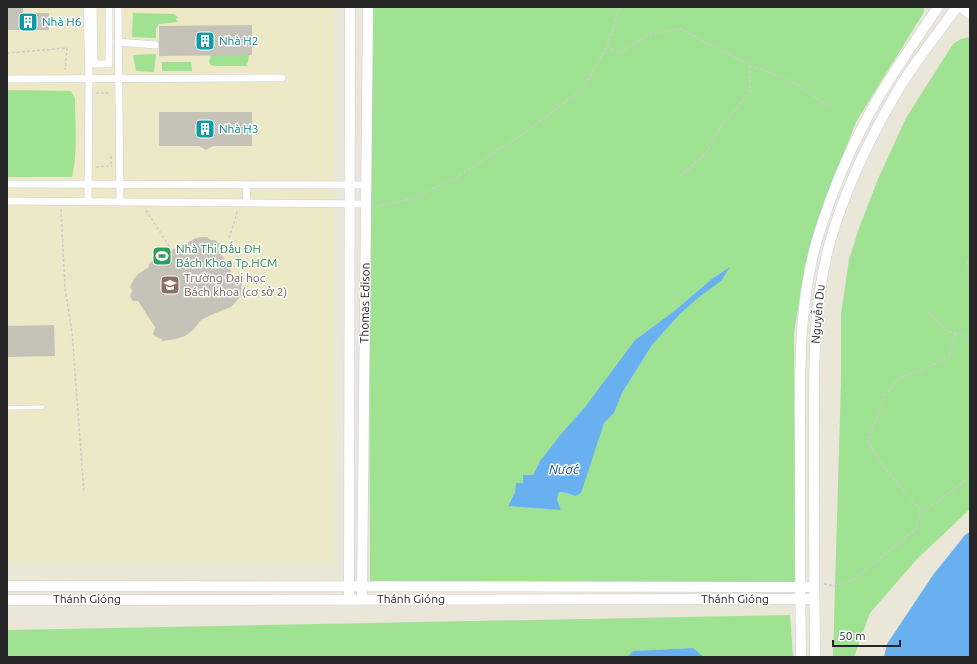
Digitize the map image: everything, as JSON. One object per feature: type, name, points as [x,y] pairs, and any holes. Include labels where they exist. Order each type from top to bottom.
[{"type":"street","points":[[87,7],[88,201]]},
{"type":"street","points":[[93,7],[94,64],[110,64],[110,7]]},
{"type":"street","points":[[118,7],[120,202]]},
{"type":"street","name":"Thomas Edison","points":[[349,599],[350,7]]},
{"type":"street","name":"Thomas Edison","points":[[362,599],[368,7]]},
{"type":"street","name":"Nguyễn Du","points":[[801,657],[799,392],[802,329],[812,260],[820,228],[848,156],[862,126],[891,78],[938,7]]},
{"type":"street","name":"Nguyễn Du","points":[[815,657],[814,403],[816,311],[818,295],[830,242],[851,179],[874,133],[902,84],[957,7]]},
{"type":"street","points":[[960,7],[970,14]]},
{"type":"street","points":[[118,42],[155,44]]},
{"type":"street","points":[[7,79],[282,78]]},
{"type":"street","points":[[7,184],[366,185]]},
{"type":"street","points":[[246,185],[247,203]]},
{"type":"street","points":[[7,201],[350,204],[366,206]]},
{"type":"street","points":[[800,404],[814,403]]},
{"type":"street","name":"Thánh Gióng","points":[[7,586],[800,587],[814,584]]},
{"type":"street","points":[[120,599],[121,586]]},
{"type":"street","points":[[602,587],[602,599]]},
{"type":"street","name":"Thánh Gióng","points":[[7,600],[814,599]]},
{"type":"lane","points":[[7,408],[43,407]]},
{"type":"path","points":[[136,7],[247,7]]},
{"type":"path","points":[[366,206],[413,198],[457,177],[533,127],[584,87],[608,46],[620,7]]},
{"type":"path","points":[[608,46],[620,53],[649,34],[680,30],[750,65],[792,81],[828,106]]},
{"type":"path","points":[[7,53],[67,48],[65,79]]},
{"type":"path","points":[[680,177],[707,152],[717,132],[750,92],[750,65]]},
{"type":"path","points":[[94,93],[111,93]]},
{"type":"path","points":[[94,167],[111,166],[111,152]]},
{"type":"path","points":[[60,201],[65,288],[72,332],[84,493]]},
{"type":"path","points":[[141,202],[169,246]]},
{"type":"path","points":[[229,238],[236,220],[237,203]]},
{"type":"path","points":[[966,274],[966,263],[970,258]]},
{"type":"path","points":[[928,311],[948,332],[970,338]]},
{"type":"path","points":[[921,511],[886,470],[868,442],[885,395],[893,384],[898,379],[949,358],[956,333]]},
{"type":"path","points":[[814,584],[836,586],[855,578],[916,529],[921,511],[970,477]]},
{"type":"shaded area","name":"Trường Đại học Bách khoa (cơ sở 2)","points":[[7,7],[334,7],[333,564],[7,564]]},
{"type":"green space","points":[[371,7],[924,7],[924,12],[856,122],[824,204],[805,265],[794,333],[795,584],[370,581],[369,307]],"holes":[[[729,268],[680,314],[652,345],[622,393],[614,413],[604,423],[575,496],[559,492],[557,500],[561,510],[508,505],[515,492],[516,483],[523,483],[533,475],[540,461],[585,407],[635,340],[673,312],[713,278]]]},
{"type":"green space","points":[[133,13],[174,14],[178,17],[176,19],[178,22],[159,24],[156,29],[156,38],[132,37]]},
{"type":"green space","points":[[970,37],[970,509],[917,559],[870,613],[854,657],[833,657],[841,381],[841,314],[849,260],[858,231],[878,179],[906,118],[953,44],[961,39]]},
{"type":"green space","points":[[249,53],[246,66],[215,66],[211,65],[209,62],[211,54]]},
{"type":"green space","points":[[156,54],[154,72],[136,71],[133,55]]},
{"type":"green space","points":[[162,62],[191,62],[192,71],[162,71]]},
{"type":"green space","points":[[7,90],[71,91],[75,98],[76,127],[76,148],[72,177],[7,177]]},
{"type":"green space","points":[[790,615],[793,657],[704,657],[693,648],[633,651],[627,657],[7,657],[7,630]]},
{"type":"water","name":"Nước","points":[[730,267],[721,281],[699,297],[680,314],[652,345],[622,393],[614,413],[604,423],[581,493],[575,496],[559,492],[557,500],[561,510],[508,506],[515,492],[516,483],[523,483],[523,475],[533,475],[540,461],[585,407],[635,340],[673,312],[713,278]]},
{"type":"water","points":[[970,532],[970,657],[884,657],[887,644],[933,575],[965,535]]},
{"type":"water","points":[[693,648],[704,657],[627,657],[633,651]]},
{"type":"building","name":"Nhà H6","points":[[7,7],[23,7],[23,13],[49,13],[49,30],[7,30]]},
{"type":"building","name":"Nhà H2","points":[[252,25],[252,55],[159,56],[159,26]]},
{"type":"building","name":"Nhà H3","points":[[159,112],[252,112],[252,146],[213,146],[206,150],[199,146],[159,146]]},
{"type":"building","points":[[201,237],[207,237],[219,243],[220,246],[218,251],[227,262],[233,276],[240,277],[242,279],[243,282],[241,287],[243,291],[231,307],[201,320],[193,330],[185,336],[162,341],[162,339],[153,334],[155,327],[138,301],[133,301],[130,297],[132,291],[130,287],[138,274],[149,267],[149,264],[159,255]]},
{"type":"building","points":[[54,325],[55,356],[7,357],[7,326]]},
{"type":"place","name":"Nhà H6","points":[[28,22]]},
{"type":"place","name":"Nhà H2","points":[[205,41]]},
{"type":"place","name":"Nhà H3","points":[[205,129]]},
{"type":"place","name":"Nhà Thi Đấu ĐH Bách Khoa Tp.HCM","points":[[162,256]]},
{"type":"place","name":"Trường Đại học Bách khoa (cơ sở 2)","points":[[170,285]]}]
